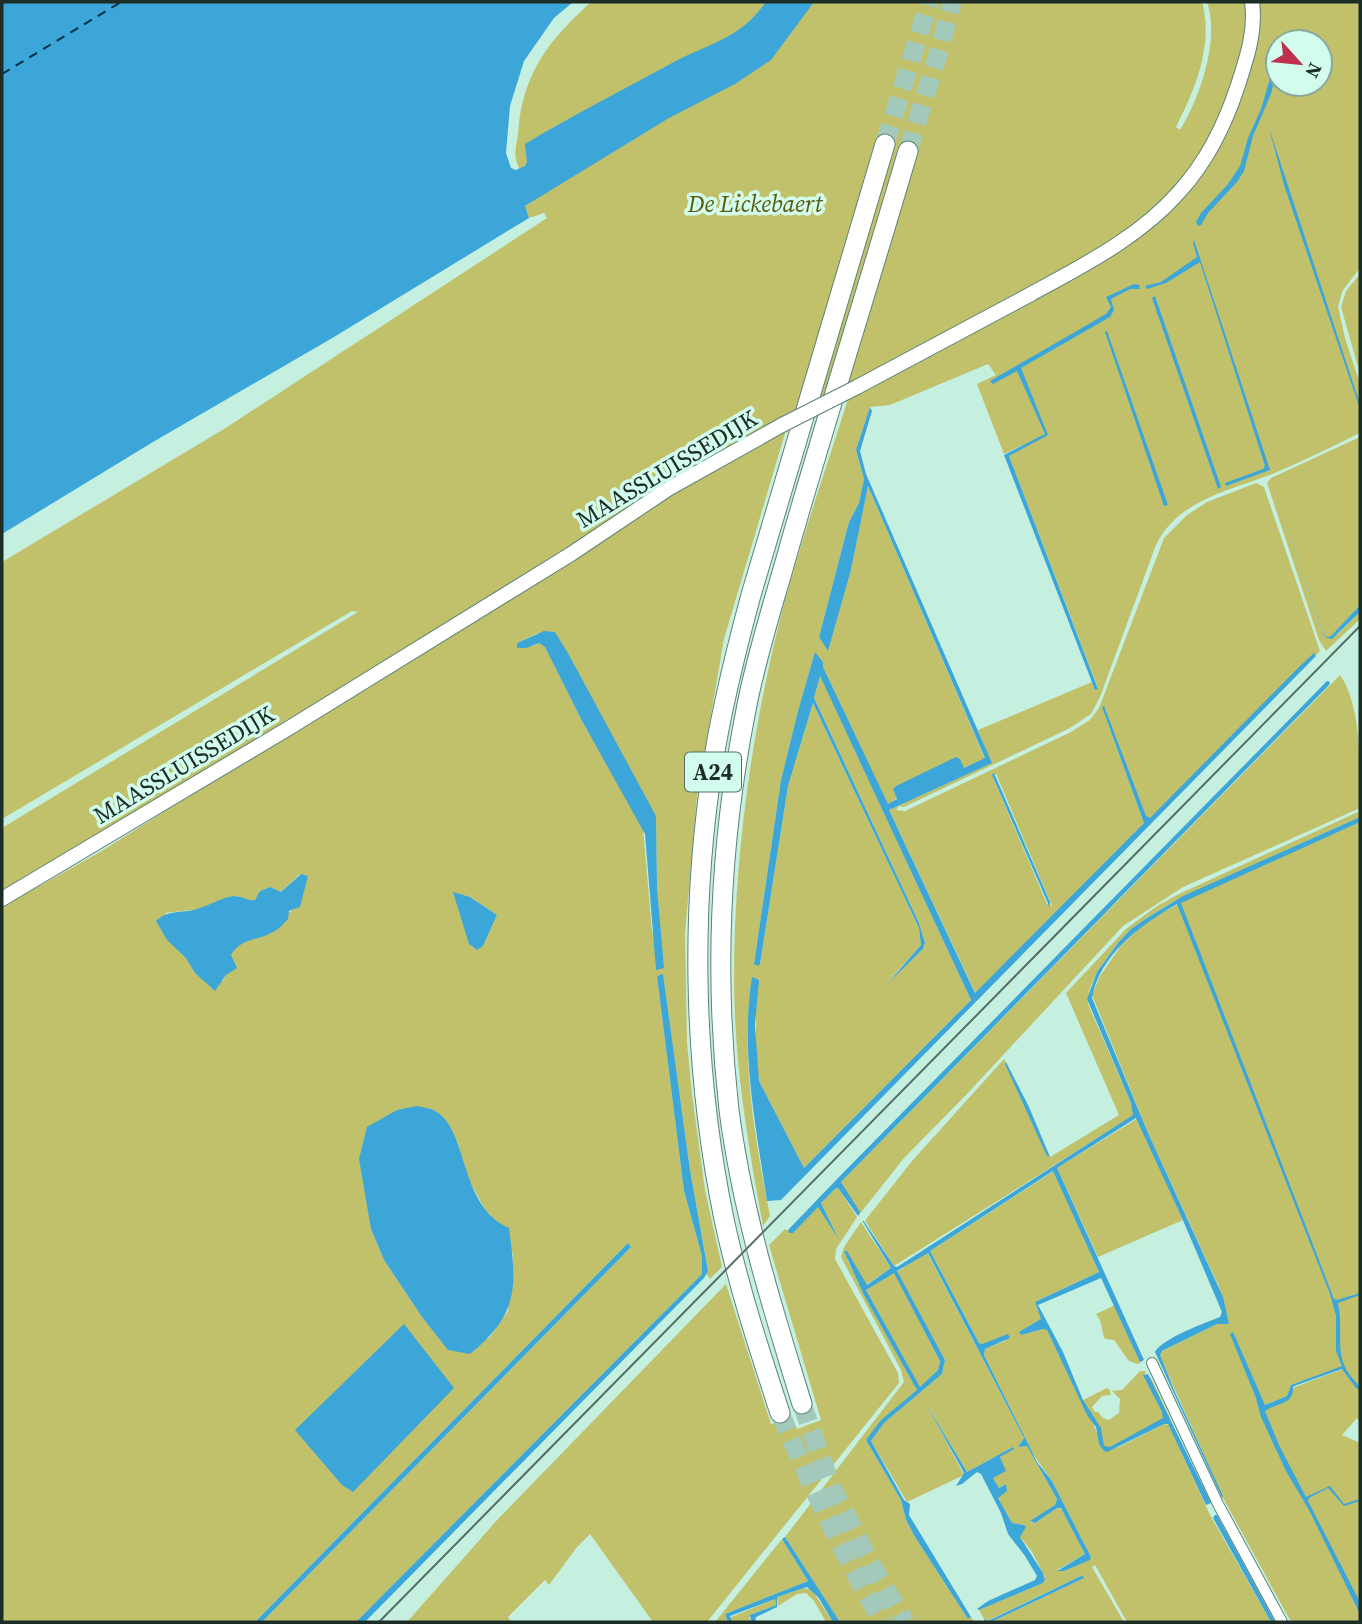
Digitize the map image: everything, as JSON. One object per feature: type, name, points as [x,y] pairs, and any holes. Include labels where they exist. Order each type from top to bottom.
[{"type":"highway","name":"A24","points":[[780,1413],[741,1291],[718,1188],[706,1094],[701,1029],[701,891],[708,803],[733,663],[751,595],[885,144]]},
{"type":"highway","name":"A24","points":[[802,1404],[767,1293],[747,1216],[729,1109],[721,965],[725,858],[740,746],[760,650],[908,151]]},
{"type":"street","name":"MAASSLUISSEDIJK","points":[[2,899],[289,728],[571,554],[668,489],[1084,264],[1133,233],[1166,206],[1199,168],[1219,136],[1252,42],[1252,2]]},
{"type":"street","points":[[1152,1363],[1218,1504],[1282,1622]]},
{"type":"green space","name":"De Lickebaert","points":[[591,2],[1202,2],[1206,34],[1204,50],[1196,82],[1176,127],[1180,130],[1206,68],[1211,33],[1207,2],[1247,2],[1249,23],[1222,139],[1257,2],[1360,2],[1360,268],[1343,290],[1338,306],[1360,384],[1360,433],[1277,472],[1209,498],[1178,516],[1156,545],[1100,697],[1091,714],[1070,728],[904,807],[899,806],[896,810],[905,811],[1071,732],[1090,720],[1099,708],[1164,538],[1187,515],[1207,502],[1256,483],[1264,487],[1320,651],[1148,825],[1102,707],[1144,823],[976,994],[889,810],[991,763],[978,730],[1092,682],[1095,690],[1098,688],[1009,456],[1023,448],[1023,445],[1004,454],[977,384],[996,375],[988,364],[890,405],[870,407],[856,450],[864,479],[859,503],[849,522],[819,637],[828,650],[851,570],[868,486],[985,759],[898,797],[889,804],[823,667],[823,662],[815,653],[781,780],[754,964],[760,964],[788,786],[813,703],[919,928],[921,945],[887,983],[923,949],[925,943],[919,923],[814,698],[820,675],[971,1000],[804,1168],[759,1081],[752,978],[748,1067],[759,1157],[770,1216],[763,1226],[739,1072],[734,979],[744,815],[756,733],[772,653],[798,557],[848,399],[967,337],[960,327],[770,425],[160,802],[2,893],[2,828],[358,612],[352,611],[2,819],[2,562],[224,429],[547,218],[544,213],[529,218],[525,206],[537,198],[523,175],[515,151],[525,94],[532,76],[550,45]],"holes":[[[996,774],[1052,906],[1047,904],[992,775]]]},
{"type":"green space","points":[[1360,274],[1360,374],[1341,307],[1346,291]]},
{"type":"green space","points":[[786,430],[724,639],[697,796],[685,934],[687,1043],[692,1094],[705,1190],[722,1267],[710,1279],[706,1274],[708,1270],[690,1170],[663,975],[657,976],[684,1191],[702,1256],[702,1274],[356,1622],[262,1622],[631,1247],[628,1243],[255,1622],[2,1622],[2,907],[100,852],[664,498]],"holes":[[[538,633],[633,775],[654,813],[663,968],[652,931],[643,828],[581,719],[545,646],[539,643],[532,646],[517,643]],[[300,874],[302,892],[299,907],[289,913],[273,932],[238,945],[230,958],[223,981],[195,973],[165,913],[200,909],[230,897],[256,900],[260,891],[270,887],[281,892]],[[454,893],[470,897],[497,915],[483,946]],[[435,1111],[448,1124],[458,1143],[467,1176],[513,1254],[508,1311],[489,1338],[448,1349],[422,1317],[384,1260],[371,1229]]]},
{"type":"green space","points":[[1360,437],[1360,605],[1327,637],[1330,639],[1339,633],[1360,612],[1360,619],[1326,651],[1319,640],[1267,483],[1271,478]]},
{"type":"green space","points":[[1340,675],[1347,688],[1356,720],[1360,808],[1183,887],[1123,926],[904,1158],[859,1215],[841,1182]]},
{"type":"green space","points":[[1360,811],[1360,817],[1176,900],[1130,930],[1097,972],[1089,991],[1088,1004],[1134,1115],[894,1266],[865,1221],[912,1161],[1004,1059],[1050,1157],[1119,1115],[1066,993],[1126,929],[1157,906],[1179,894]]},
{"type":"green space","points":[[1360,822],[1360,1424],[1357,1418],[1342,1435],[1360,1443],[1360,1622],[1291,1622],[1223,1498],[1160,1356],[1161,1352],[1217,1324],[1229,1324],[1219,1287],[1148,1133],[1092,995],[1100,976],[1120,947],[1148,920],[1211,887]],"holes":[[[1231,1332],[1265,1405],[1287,1396],[1291,1385],[1343,1369],[1293,1388],[1285,1400],[1262,1408]]]},
{"type":"green space","points":[[1138,1118],[1183,1220],[1098,1257],[1057,1168]]},
{"type":"green space","points":[[1054,1171],[1099,1272],[1035,1302],[1041,1319],[1020,1332],[1020,1335],[1047,1330],[1081,1401],[1109,1389],[1111,1395],[1102,1396],[1092,1407],[1095,1412],[1109,1420],[1119,1413],[1120,1399],[1112,1391],[1122,1390],[1140,1371],[1145,1371],[1144,1374],[1151,1378],[1170,1418],[1106,1450],[1101,1443],[1100,1430],[1093,1423],[1104,1451],[1119,1447],[1164,1424],[1169,1425],[1210,1515],[1271,1622],[1127,1622],[1095,1565],[1092,1567],[1124,1622],[991,1622],[1084,1578],[1083,1575],[987,1621],[979,1610],[1043,1583],[1045,1577],[1032,1552],[1020,1537],[1024,1525],[1012,1523],[998,1498],[1005,1484],[999,1488],[993,1478],[1005,1471],[1000,1457],[1013,1447],[967,1472],[926,1403],[964,1475],[907,1502],[871,1441],[884,1423],[942,1374],[945,1360],[897,1272],[927,1252],[1024,1438],[1018,1447],[1027,1446],[1057,1499],[1055,1505],[1030,1522],[1035,1523],[1057,1508],[1062,1509],[1085,1554],[1057,1570],[1064,1571],[1089,1560],[1091,1557],[1052,1481],[1033,1454],[984,1355],[985,1349],[1005,1341],[1008,1335],[979,1343],[930,1251]]},
{"type":"green space","points":[[838,1188],[857,1217],[836,1249],[835,1259],[898,1373],[899,1383],[707,1622],[653,1622],[590,1534],[549,1585],[545,1580],[508,1617],[511,1622],[407,1622],[498,1519],[726,1284],[771,1424],[792,1417],[797,1429],[821,1420],[769,1245],[785,1229],[793,1233],[818,1206],[839,1240],[821,1203]]},
{"type":"green space","points":[[861,1222],[891,1268],[866,1285],[847,1251],[848,1261],[917,1390],[866,1440],[901,1500],[906,1520],[915,1537],[968,1619],[971,1617],[974,1622],[840,1622],[785,1537],[904,1382],[901,1370],[841,1257],[844,1247]]},
{"type":"green space","points":[[894,1272],[940,1361],[938,1370],[920,1388],[866,1290]]},
{"type":"green space","points":[[1115,1305],[1142,1361],[1138,1364],[1129,1361],[1114,1340],[1105,1339],[1096,1314]]},
{"type":"green space","points":[[782,1539],[808,1581],[725,1614],[728,1622],[715,1622]]},
{"type":"green space","points":[[804,1588],[812,1590],[833,1622],[826,1622],[806,1593],[797,1594],[778,1606],[777,1597]]},
{"type":"green space","points":[[775,1599],[776,1605],[752,1614],[749,1618],[751,1622],[732,1622],[729,1618]]},
{"type":"water","points":[[2,2],[573,2],[554,18],[524,61],[510,106],[506,153],[511,168],[516,170],[527,162],[525,144],[672,63],[735,32],[766,2],[814,2],[771,60],[735,84],[669,118],[525,206],[529,218],[2,534]]},
{"type":"water","points":[[1264,98],[1269,98],[1253,136],[1244,171],[1198,226],[1196,222],[1201,213],[1228,184],[1240,166],[1248,138]]},
{"type":"water","points":[[1269,128],[1360,404],[1360,409],[1284,185]]},
{"type":"water","points":[[1194,240],[1270,470],[1226,486],[1225,483],[1265,466],[1200,262],[1166,283],[1147,289],[1145,286],[1161,282],[1197,257]]},
{"type":"water","points":[[1134,284],[1139,285],[1140,289],[1130,289],[1111,299],[1114,310],[1110,317],[1021,368],[1048,435],[1009,456],[1098,689],[1095,690],[1004,455],[1045,434],[1017,371],[993,384],[990,381],[1106,314],[1111,307],[1106,297]]},
{"type":"water","points":[[1155,296],[1221,487],[1218,489],[1152,298]]},
{"type":"water","points":[[1107,331],[1168,505],[1164,506],[1105,332]]},
{"type":"water","points":[[870,407],[872,411],[860,451],[866,474],[992,763],[889,810],[975,993],[1144,823],[1102,707],[1104,706],[1146,816],[1150,818],[1299,667],[1314,653],[1316,656],[781,1200],[767,1201],[754,1117],[749,1061],[752,977],[759,980],[755,1025],[759,1081],[804,1168],[971,1000],[820,676],[814,698],[919,923],[925,943],[923,949],[887,984],[921,945],[919,928],[813,703],[788,786],[760,964],[754,964],[781,780],[815,652],[823,662],[888,804],[897,799],[893,789],[896,786],[956,757],[964,768],[985,758],[868,486],[851,570],[828,651],[819,637],[849,522],[859,503],[864,479],[856,450]]},
{"type":"water","points":[[1273,483],[1323,633],[1327,637],[1331,636],[1360,605],[1360,612],[1332,639],[1327,638],[1323,634]]},
{"type":"water","points":[[544,631],[555,632],[569,655],[656,816],[657,887],[664,968],[656,970],[645,834],[581,719],[545,647],[539,643],[517,648],[517,643]]},
{"type":"water","points":[[1327,681],[1330,682],[1329,685],[841,1182],[860,1212],[858,1216],[838,1188],[821,1203],[839,1240],[818,1207],[793,1233],[789,1233],[788,1230],[840,1176]]},
{"type":"water","points":[[994,773],[1050,902],[1050,908],[992,775]]},
{"type":"water","points":[[1360,817],[1360,822],[1181,903],[1334,1299],[1360,1293],[1338,1303],[1342,1357],[1360,1390],[1342,1369],[1293,1387],[1291,1397],[1265,1411],[1306,1497],[1330,1486],[1344,1504],[1360,1499],[1344,1506],[1328,1488],[1308,1501],[1360,1602],[1360,1614],[1309,1510],[1286,1471],[1261,1417],[1230,1334],[1233,1332],[1265,1405],[1287,1396],[1291,1385],[1342,1366],[1336,1351],[1336,1316],[1330,1294],[1177,904],[1136,931],[1113,954],[1096,982],[1092,998],[1148,1133],[1223,1297],[1229,1324],[1217,1324],[1162,1351],[1160,1355],[1223,1496],[1222,1498],[1155,1352],[1166,1341],[1220,1317],[1222,1312],[1136,1118],[1057,1168],[1144,1360],[1140,1362],[1101,1278],[1038,1305],[1063,1352],[1083,1400],[1101,1428],[1104,1446],[1110,1447],[1163,1418],[1143,1375],[1148,1374],[1211,1503],[1206,1505],[1168,1424],[1104,1451],[1099,1444],[1096,1427],[1087,1415],[1047,1330],[1021,1335],[1019,1332],[1041,1319],[1035,1302],[1099,1272],[1053,1171],[930,1251],[979,1343],[1008,1334],[1010,1338],[985,1349],[984,1355],[1037,1462],[1052,1481],[1091,1557],[1090,1560],[1064,1571],[1057,1571],[1085,1554],[1061,1508],[1035,1523],[1030,1521],[1055,1505],[1057,1499],[1027,1446],[1018,1447],[1024,1438],[928,1253],[897,1271],[945,1360],[942,1374],[884,1423],[871,1441],[904,1500],[910,1504],[909,1515],[971,1617],[968,1619],[915,1537],[906,1520],[901,1500],[866,1440],[881,1420],[917,1390],[864,1295],[844,1251],[847,1251],[867,1285],[891,1268],[863,1220],[897,1267],[1133,1115],[1131,1103],[1087,999],[1097,972],[1131,929],[1183,896]],"holes":[[[894,1273],[940,1361],[938,1370],[920,1387],[866,1290]]]},
{"type":"water","points":[[301,874],[308,876],[300,907],[289,911],[288,919],[275,931],[245,942],[235,949],[231,955],[237,968],[226,975],[215,991],[195,973],[186,958],[167,940],[156,921],[170,913],[197,909],[229,897],[255,900],[260,891],[270,887],[281,892]]},
{"type":"water","points":[[453,892],[470,897],[497,915],[483,946],[477,950],[469,944]]},
{"type":"water","points":[[663,974],[690,1170],[708,1271],[365,1622],[356,1622],[702,1274],[702,1256],[684,1191],[657,976]]},
{"type":"water","points":[[1006,1062],[1029,1107],[1050,1157],[1047,1156]]},
{"type":"water","points":[[417,1106],[433,1110],[445,1119],[453,1132],[480,1202],[492,1217],[509,1228],[513,1267],[511,1298],[498,1326],[470,1354],[448,1350],[384,1260],[371,1229],[359,1159],[367,1127],[397,1110]]},
{"type":"water","points":[[628,1243],[631,1247],[262,1622],[255,1622]]},
{"type":"water","points":[[404,1324],[454,1388],[353,1492],[342,1485],[295,1430]]},
{"type":"water","points":[[925,1402],[967,1472],[1013,1447],[1014,1449],[1000,1457],[1006,1471],[993,1478],[999,1488],[1006,1484],[1007,1491],[998,1498],[1012,1523],[1026,1527],[1020,1537],[1043,1573],[1043,1583],[977,1609],[988,1601],[1035,1580],[1037,1576],[1008,1534],[1001,1513],[981,1474],[977,1472],[956,1486],[964,1473]]},
{"type":"water","points":[[1215,1515],[1275,1622],[1271,1622],[1213,1518]]},
{"type":"water","points":[[785,1537],[840,1622],[833,1622],[818,1597],[807,1587],[777,1597],[777,1607],[756,1617],[755,1622],[751,1622],[750,1615],[776,1605],[775,1599],[730,1616],[732,1622],[728,1622],[725,1614],[808,1581],[782,1539]]},
{"type":"water","points":[[1083,1575],[1084,1578],[991,1622],[985,1622],[984,1619],[988,1621]]},
{"type":"ferry route","points":[[2,74],[121,2]]},
{"type":"tunnel","points":[[885,144],[929,2]]},
{"type":"tunnel","points":[[908,151],[952,2]]},
{"type":"tunnel","points":[[802,1404],[832,1488],[871,1564],[905,1622]]},
{"type":"tunnel","points":[[780,1413],[828,1519],[883,1622]]},
{"type":"tram line","points":[[379,1622],[1360,626]]}]
